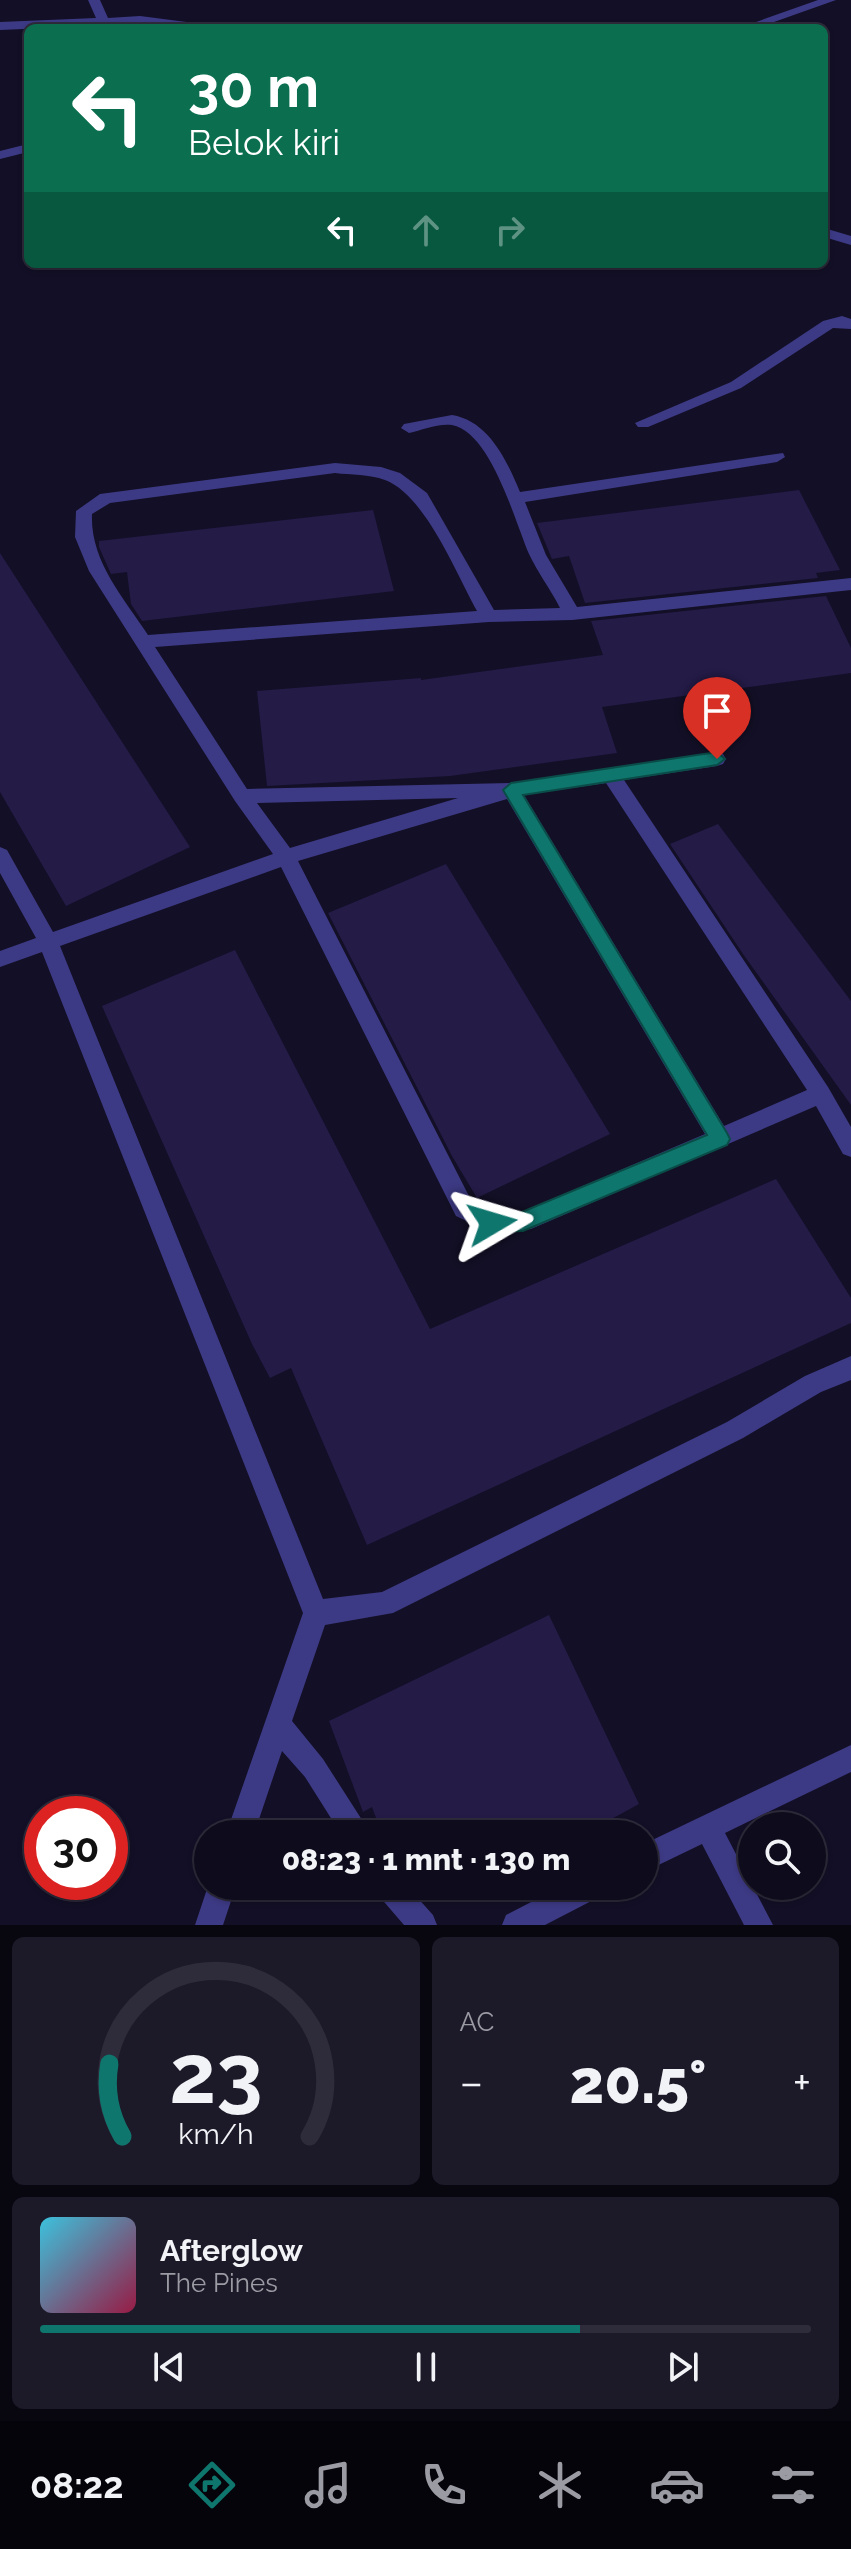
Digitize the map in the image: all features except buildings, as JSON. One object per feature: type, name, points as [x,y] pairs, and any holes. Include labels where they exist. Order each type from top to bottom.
[{"type":"street","points":[[94,0],[103,21]]},
{"type":"street","points":[[757,24],[830,0]]},
{"type":"street","points":[[41,24],[140,20],[171,24]]},
{"type":"street","points":[[0,26],[24,25]]},
{"type":"street","points":[[0,155],[24,149]]},
{"type":"street","points":[[828,233],[851,241]]},
{"type":"street","points":[[643,423],[736,385],[828,324],[842,321],[851,324]]},
{"type":"street","points":[[409,428],[451,420],[468,426],[490,451],[517,498],[539,556],[572,614]]},
{"type":"street","points":[[517,498],[777,457]]},
{"type":"street","points":[[489,616],[421,497],[394,477],[357,467],[106,498],[84,511],[83,537],[91,557],[242,796],[286,857],[464,1209],[492,1223],[523,1222],[821,1094]]},
{"type":"street","points":[[144,642],[489,616],[572,614],[851,584]]},
{"type":"street","points":[[242,796],[511,790],[717,759]]},
{"type":"street","points":[[611,775],[821,1094],[851,1147]]},
{"type":"street","points":[[0,959],[286,857],[511,790]]},
{"type":"street","points":[[511,790],[720,1139]]},
{"type":"street","points":[[0,855],[48,942],[316,1613],[245,1820]]},
{"type":"street","points":[[316,1613],[384,1604],[735,1430],[813,1384],[851,1368]]},
{"type":"street","points":[[277,1724],[314,1768],[348,1820]]},
{"type":"street","points":[[658,1851],[851,1758]]},
{"type":"street","points":[[707,1826],[759,1925]]},
{"type":"street","points":[[209,1925],[217,1900]]},
{"type":"street","points":[[401,1900],[423,1925]]},
{"type":"street","points":[[516,1925],[564,1900]]},
{"type":"route","points":[[492,1223],[523,1222],[720,1139],[511,790],[717,759]]}]
